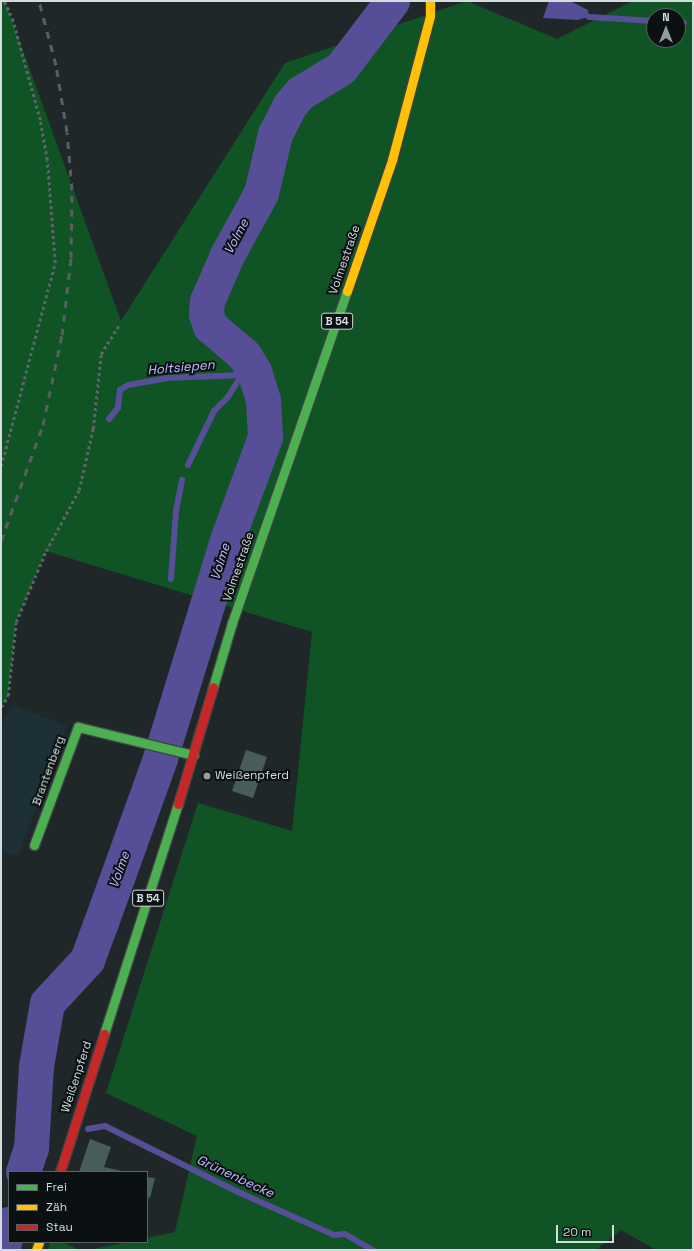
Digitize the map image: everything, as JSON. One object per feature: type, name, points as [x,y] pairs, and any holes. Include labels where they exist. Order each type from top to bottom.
[{"type":"main road","name":"Volmestraße","points":[[232,623],[392,160],[430,16],[430,1]]},
{"type":"main road","name":"Weißenpferd","points":[[60,1171],[194,755],[232,623]]},
{"type":"main road","name":"Brantenberg","points":[[34,846],[78,727],[194,755]]},
{"type":"path","points":[[1,466],[55,263],[47,160],[40,120],[13,21],[4,1]]},
{"type":"path","points":[[1,708],[8,696],[16,622],[46,551],[79,490],[93,429],[102,354],[119,325]]},
{"type":"shaded area","points":[[549,1],[570,1],[588,10],[589,17],[577,20],[543,18]]},
{"type":"shaded area","points":[[13,705],[67,726],[18,856],[1,850],[1,726]]},
{"type":"green space","points":[[1,1],[5,1],[121,321],[285,63],[467,1],[557,39],[633,1],[693,1],[693,1250],[656,1250],[621,1230],[596,1250],[88,1250],[123,1243],[148,1243],[148,1238],[175,1232],[197,1136],[106,1093],[198,803],[292,831],[312,632],[46,551],[16,622],[8,696],[1,707]]},
{"type":"green space","points":[[50,1243],[64,1243],[80,1250],[48,1250]]},
{"type":"building","points":[[246,750],[267,757],[253,798],[232,791]]},
{"type":"building","points":[[90,1139],[111,1147],[104,1167],[122,1171],[79,1171]]},
{"type":"building","points":[[148,1177],[155,1178],[150,1198],[148,1197]]},
{"type":"waterway","name":"Volme","points":[[23,1171],[31,1148],[36,1066],[47,1003],[87,960],[160,758],[228,537],[265,437],[263,400],[254,371],[244,355],[210,326],[206,314],[207,301],[227,255],[261,193],[275,134],[289,106],[300,93],[341,68],[392,1]]},
{"type":"waterway","points":[[589,17],[646,21]]},
{"type":"waterway","name":"Holtsiepen","points":[[109,419],[118,408],[120,390],[128,385],[166,378],[242,375],[252,367]]},
{"type":"waterway","points":[[188,465],[214,411],[228,397],[242,375]]},
{"type":"waterway","points":[[171,579],[176,511],[182,480]]},
{"type":"waterway","name":"Grünenbecke","points":[[32,1103],[42,1105]]},
{"type":"waterway","name":"Grünenbecke","points":[[88,1129],[105,1126],[238,1192],[334,1235],[345,1234],[373,1250]]},
{"type":"waterway","name":"Volme","points":[[2,1250],[8,1228]]},
{"type":"railway","points":[[1,541],[43,425],[62,335],[71,258],[72,190],[67,132],[56,65],[39,1]]},
{"type":"traffic: fast","points":[[213,687],[232,623],[347,291]]},
{"type":"traffic: fast","points":[[34,845],[78,727],[194,755]]},
{"type":"traffic: fast","points":[[104,1034],[178,804]]},
{"type":"traffic: slow","points":[[347,291],[392,160],[430,16],[430,1]]},
{"type":"traffic: slow","points":[[36,1250],[39,1243]]},
{"type":"traffic: jam","points":[[178,804],[213,687]]},
{"type":"traffic: jam","points":[[60,1171],[104,1034]]},
{"type":"place","name":"Weißenpferd","points":[[207,776]]}]
